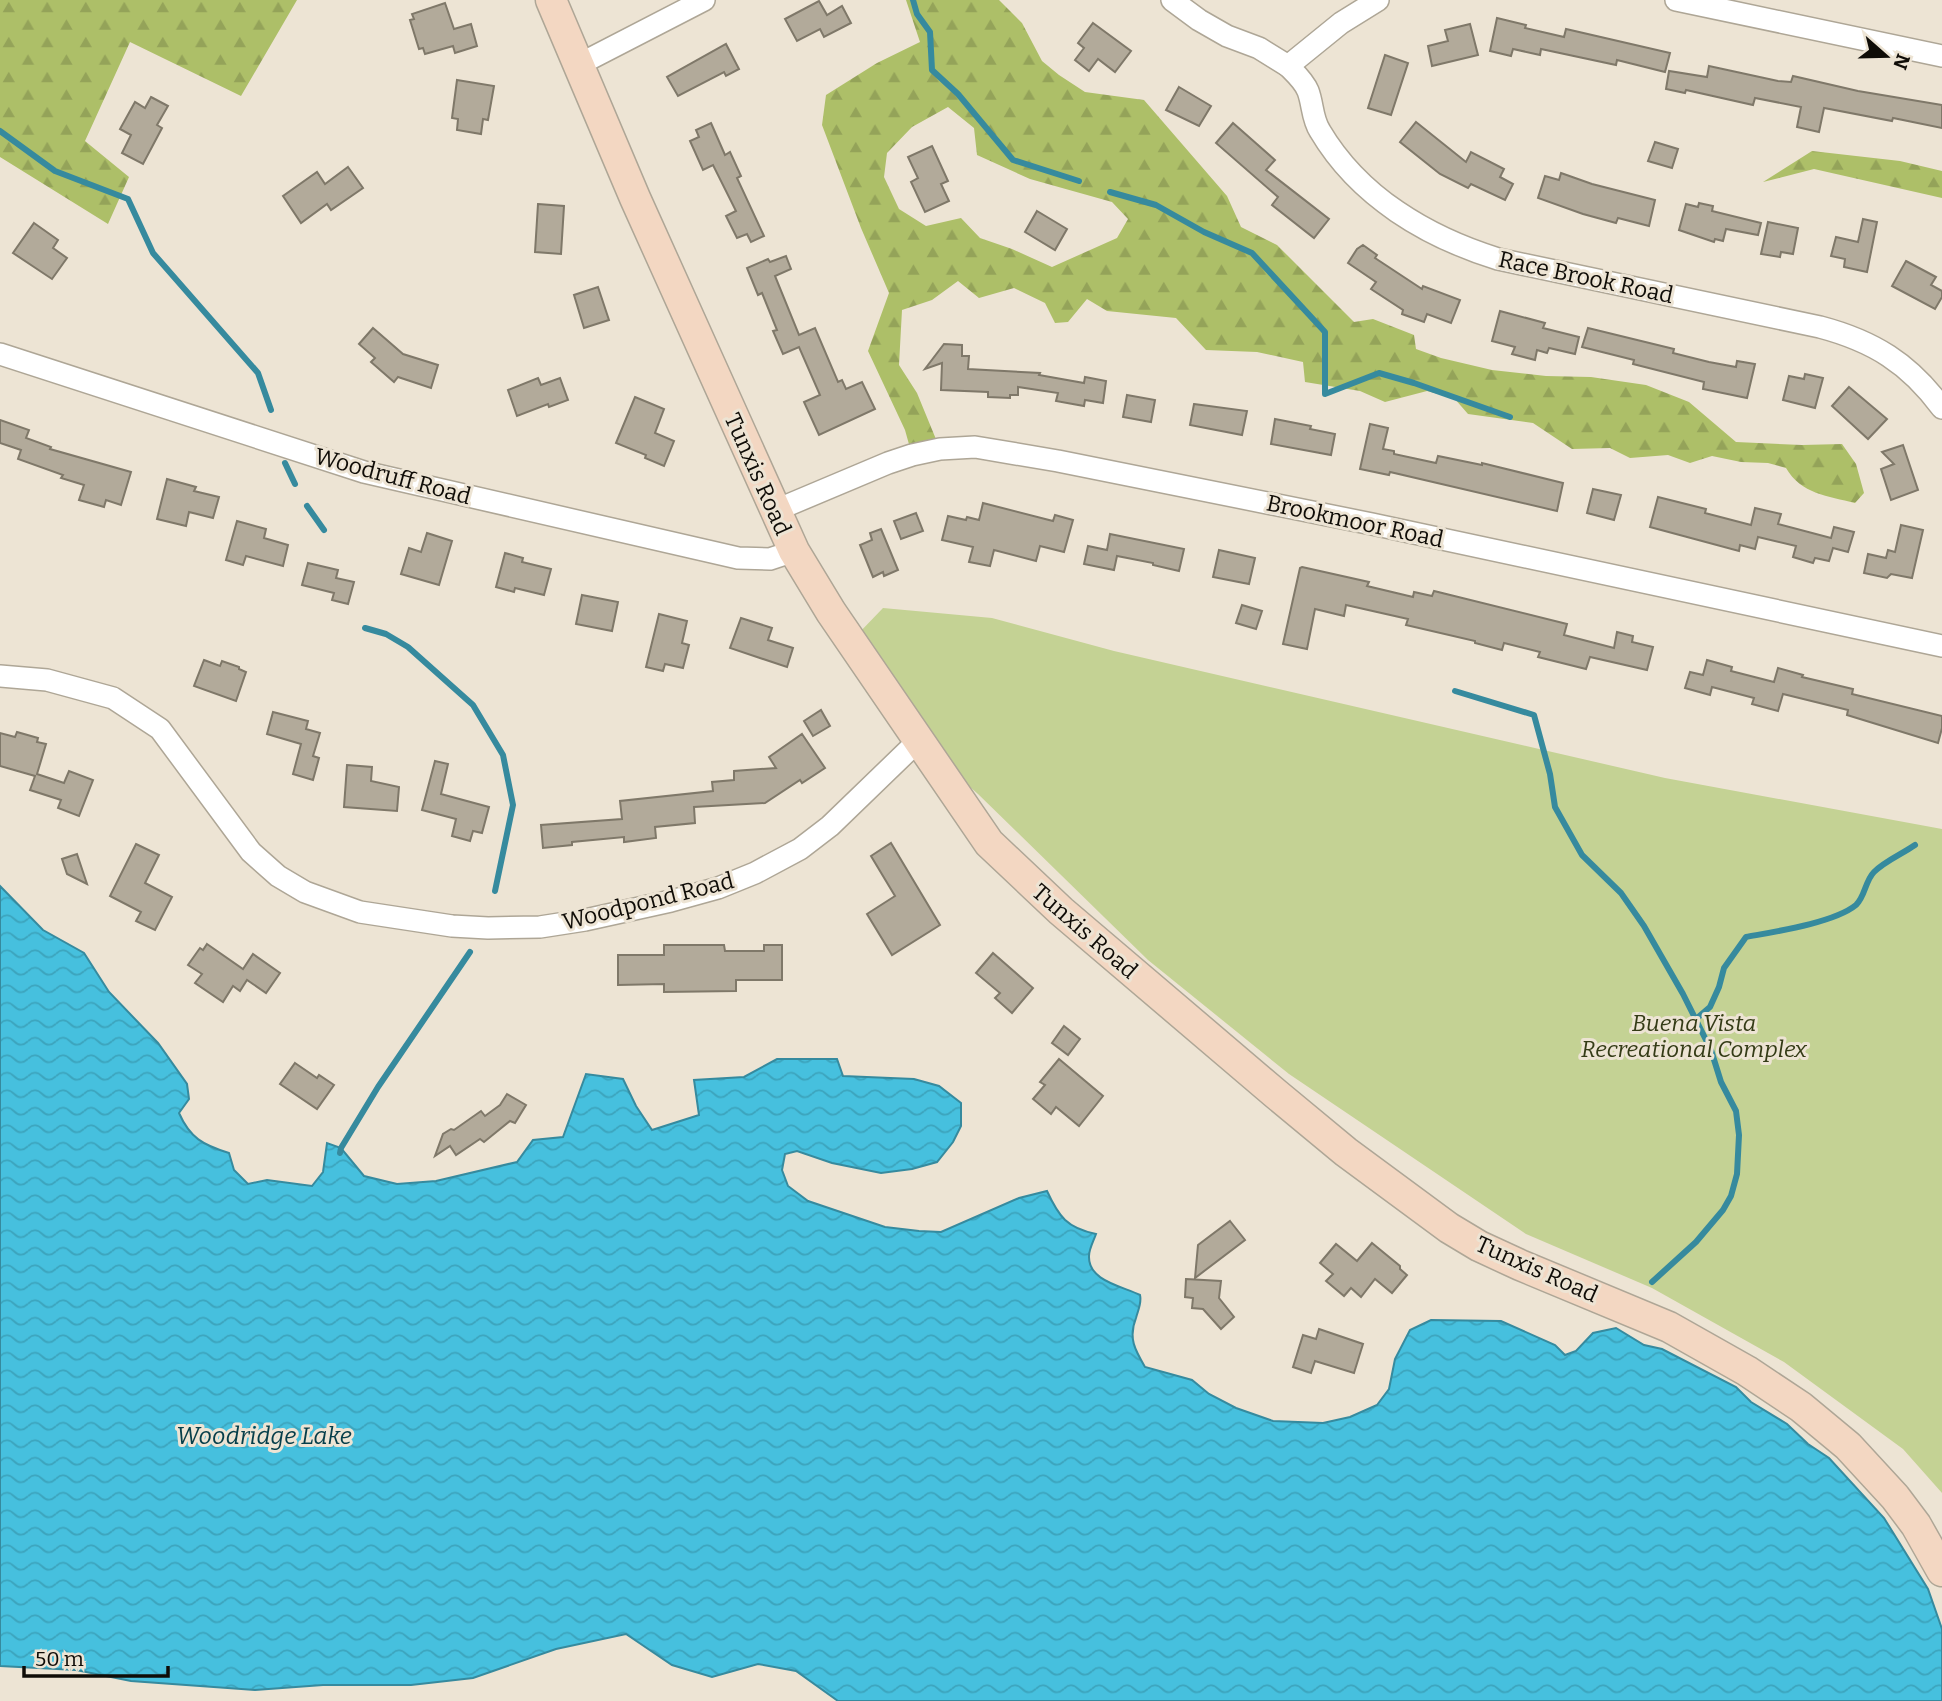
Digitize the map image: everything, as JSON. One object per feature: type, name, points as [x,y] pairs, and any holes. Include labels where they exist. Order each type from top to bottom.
[{"type":"street","name":"Tunxis Road","points":[[551,0],[774,511],[794,551],[831,612],[989,843],[1061,911],[1346,1152],[1449,1228],[1479,1246],[1669,1327],[1801,1406],[1849,1446],[1895,1497],[1916,1525],[1942,1571]]},
{"type":"street","points":[[578,65],[704,0]]},
{"type":"street","points":[[1172,0],[1227,36],[1259,48],[1288,66],[1341,23],[1378,0]]},
{"type":"street","points":[[1676,0],[1942,56]]},
{"type":"street","name":"Race Brook Road","points":[[1288,66],[1304,84],[1317,127],[1343,164],[1381,201],[1424,229],[1498,259],[1852,336],[1880,349],[1900,363],[1921,382],[1942,408]]},
{"type":"street","name":"Woodruff Road","points":[[0,354],[364,472],[738,558],[771,559],[794,551]]},
{"type":"street","name":"Brookmoor Road","points":[[774,511],[912,455],[940,449],[975,447],[1019,453],[1372,524],[1942,646]]},
{"type":"street","name":"Woodpond Road","points":[[0,676],[47,680],[113,698],[160,729],[251,852],[278,876],[305,892],[360,912],[452,926],[540,927],[671,901],[718,888],[755,873],[800,849],[830,826],[919,740]]},
{"type":"green space","points":[[0,0],[297,0],[241,96],[130,42],[85,141],[129,177],[108,224],[0,157]]},
{"type":"green space","points":[[906,0],[999,0],[1022,23],[1042,61],[1059,75],[1085,92],[1144,100],[1227,196],[1241,227],[1277,245],[1354,322],[1373,319],[1414,335],[1416,349],[1492,370],[1546,376],[1591,377],[1646,385],[1689,402],[1736,442],[1842,444],[1856,464],[1864,493],[1855,503],[1825,496],[1807,489],[1792,477],[1786,468],[1768,463],[1741,462],[1712,456],[1690,463],[1668,455],[1630,458],[1610,448],[1572,449],[1533,423],[1468,414],[1454,398],[1427,391],[1385,402],[1360,391],[1305,382],[1303,362],[1257,352],[1206,350],[1176,318],[1107,311],[1087,299],[1068,322],[1055,323],[1045,303],[1014,288],[979,298],[958,281],[932,300],[902,310],[899,365],[917,393],[940,449],[912,455],[905,430],[868,351],[889,293],[822,125],[826,95],[877,63],[920,42]],"holes":[[[948,107],[974,128],[977,155],[1030,179],[1112,202],[1128,219],[1117,238],[1052,267],[980,238],[961,218],[926,226],[899,209],[884,177],[887,153],[912,127]]]},
{"type":"green space","points":[[1812,151],[1900,161],[1942,171],[1942,198],[1814,169],[1763,182]]},
{"type":"green space","name":"Buena Vista Recreational Complex","points":[[883,608],[992,618],[1114,651],[1665,778],[1942,829],[1942,1493],[1903,1449],[1784,1362],[1652,1288],[1526,1234],[1289,1074],[1148,960],[978,794],[939,760],[857,635]]},
{"type":"water","name":"Woodridge Lake","points":[[0,886],[43,930],[84,953],[109,992],[158,1043],[187,1084],[189,1099],[179,1113],[188,1129],[198,1139],[229,1153],[234,1170],[248,1184],[267,1180],[312,1186],[323,1172],[327,1143],[341,1148],[364,1176],[397,1184],[436,1181],[517,1162],[533,1140],[563,1137],[586,1074],[623,1079],[652,1130],[699,1115],[694,1080],[744,1077],[777,1059],[837,1059],[843,1076],[914,1079],[939,1086],[961,1103],[961,1126],[953,1142],[937,1162],[912,1169],[881,1173],[832,1163],[797,1151],[785,1154],[782,1170],[788,1186],[808,1201],[885,1227],[941,1232],[1019,1198],[1047,1191],[1065,1220],[1096,1234],[1089,1256],[1094,1271],[1107,1282],[1140,1295],[1133,1338],[1145,1367],[1192,1380],[1209,1394],[1236,1408],[1273,1421],[1323,1423],[1350,1417],[1377,1405],[1389,1389],[1395,1359],[1410,1330],[1431,1320],[1501,1321],[1555,1345],[1565,1355],[1576,1351],[1593,1333],[1616,1328],[1644,1345],[1662,1349],[1736,1387],[1751,1402],[1787,1424],[1808,1444],[1829,1458],[1884,1518],[1928,1589],[1942,1629],[1942,1701],[838,1701],[796,1671],[758,1664],[712,1677],[672,1665],[626,1634],[556,1649],[473,1678],[411,1685],[323,1685],[255,1690],[131,1681],[76,1670],[0,1666]]},
{"type":"building","points":[[819,1],[827,15],[842,6],[851,23],[824,37],[820,29],[797,41],[785,19]]},
{"type":"building","points":[[445,3],[454,29],[471,24],[477,46],[455,53],[453,46],[425,54],[423,48],[419,49],[410,20],[414,19],[412,14]]},
{"type":"building","points":[[1497,18],[1564,37],[1566,29],[1670,53],[1665,72],[1617,60],[1616,65],[1541,49],[1540,55],[1513,49],[1511,56],[1490,51]]},
{"type":"building","points":[[1093,23],[1131,51],[1115,72],[1098,59],[1089,71],[1075,60],[1084,48],[1078,43]]},
{"type":"building","points":[[1470,24],[1478,55],[1432,66],[1428,46],[1448,41],[1445,30]]},
{"type":"building","points":[[726,44],[739,69],[726,76],[724,72],[678,96],[667,77]]},
{"type":"building","points":[[1385,55],[1408,63],[1391,115],[1368,108]]},
{"type":"building","points":[[1709,66],[1778,81],[1791,82],[1793,76],[1858,91],[1942,105],[1942,128],[1824,108],[1819,132],[1797,127],[1801,107],[1755,98],[1753,105],[1686,90],[1685,93],[1666,89],[1669,71],[1707,77]]},
{"type":"building","points":[[457,80],[494,86],[488,120],[483,119],[481,134],[457,130],[458,119],[452,118]]},
{"type":"building","points":[[1179,87],[1211,106],[1199,126],[1166,110]]},
{"type":"building","points":[[151,97],[168,106],[157,125],[162,128],[143,164],[122,153],[131,135],[120,129],[135,102],[145,108]]},
{"type":"building","points":[[1416,122],[1466,162],[1471,152],[1504,169],[1500,177],[1513,184],[1505,200],[1471,184],[1468,188],[1440,174],[1400,142]]},
{"type":"building","points":[[711,123],[725,155],[730,152],[741,176],[737,178],[764,236],[751,242],[747,234],[737,238],[726,216],[736,211],[713,165],[703,170],[690,141],[699,137],[696,130]]},
{"type":"building","points":[[1233,123],[1275,160],[1266,170],[1329,219],[1314,238],[1272,205],[1278,197],[1216,143]]},
{"type":"building","points":[[1655,142],[1678,149],[1672,168],[1648,161]]},
{"type":"building","points":[[932,146],[948,181],[941,184],[949,201],[925,212],[911,182],[918,178],[908,157]]},
{"type":"building","points":[[348,167],[363,188],[331,210],[327,204],[301,223],[283,196],[317,172],[325,184]]},
{"type":"building","points":[[1561,173],[1655,200],[1649,226],[1618,218],[1616,223],[1538,198],[1545,176],[1559,180]]},
{"type":"building","points":[[1699,203],[1713,206],[1712,211],[1761,223],[1758,235],[1726,229],[1723,241],[1715,239],[1714,242],[1679,230],[1686,204],[1698,207]]},
{"type":"building","points":[[538,204],[564,206],[561,254],[535,252]]},
{"type":"building","points":[[1037,211],[1067,229],[1055,250],[1025,232]]},
{"type":"building","points":[[1863,219],[1877,222],[1867,272],[1844,267],[1845,259],[1831,256],[1836,237],[1858,242]]},
{"type":"building","points":[[1768,222],[1798,228],[1793,254],[1781,252],[1780,257],[1761,254]]},
{"type":"building","points":[[34,223],[58,240],[53,248],[67,258],[52,279],[13,253]]},
{"type":"building","points":[[1363,245],[1377,255],[1375,258],[1422,289],[1423,286],[1460,300],[1451,323],[1427,314],[1424,322],[1402,314],[1403,310],[1371,289],[1376,282],[1348,263]]},
{"type":"building","points":[[786,256],[791,269],[775,276],[799,335],[815,328],[838,382],[842,380],[846,389],[862,382],[875,409],[819,435],[804,402],[820,395],[799,347],[783,354],[773,331],[777,330],[762,293],[758,295],[747,268],[768,259],[770,262]]},
{"type":"building","points":[[1906,261],[1936,277],[1931,285],[1942,291],[1942,297],[1935,309],[1892,286]]},
{"type":"building","points":[[598,287],[609,320],[584,328],[574,295]]},
{"type":"building","points":[[1500,311],[1545,323],[1543,328],[1579,337],[1575,354],[1549,348],[1547,353],[1537,350],[1535,360],[1512,354],[1515,347],[1492,341]]},
{"type":"building","points":[[373,328],[403,354],[438,365],[431,388],[398,377],[394,382],[371,362],[375,358],[359,344]]},
{"type":"building","points":[[1588,328],[1674,349],[1673,353],[1709,362],[1736,367],[1737,361],[1755,364],[1747,398],[1703,389],[1704,382],[1633,364],[1634,360],[1582,347]]},
{"type":"building","points":[[944,344],[962,345],[962,356],[969,356],[968,369],[1040,373],[1039,375],[1084,383],[1085,377],[1106,381],[1103,403],[1085,400],[1084,406],[1056,401],[1058,393],[1018,387],[1018,395],[1010,395],[1010,398],[988,397],[988,392],[941,390],[942,363],[925,369]]},
{"type":"building","points":[[1805,374],[1823,378],[1815,408],[1783,400],[1789,376],[1804,379]]},
{"type":"building","points":[[538,378],[541,385],[560,378],[568,400],[549,407],[548,404],[517,416],[508,390]]},
{"type":"building","points":[[1849,387],[1887,419],[1868,439],[1832,406]]},
{"type":"building","points":[[1127,395],[1155,400],[1151,422],[1123,417]]},
{"type":"building","points":[[635,397],[664,409],[655,433],[674,441],[664,466],[645,458],[646,455],[616,443]]},
{"type":"building","points":[[1194,404],[1247,411],[1242,435],[1190,425]]},
{"type":"building","points":[[1275,419],[1335,434],[1331,455],[1271,444]]},
{"type":"building","points":[[0,420],[29,430],[26,438],[51,447],[50,449],[131,472],[121,505],[106,500],[104,507],[79,500],[84,485],[18,459],[21,450],[0,443]]},
{"type":"building","points":[[1370,424],[1388,428],[1383,449],[1394,451],[1394,454],[1436,463],[1438,456],[1482,463],[1563,483],[1557,511],[1390,472],[1389,475],[1360,469]]},
{"type":"building","points":[[1903,445],[1918,490],[1891,500],[1881,469],[1894,464],[1882,452]]},
{"type":"building","points":[[167,479],[196,487],[194,491],[219,497],[213,518],[189,512],[186,526],[157,519]]},
{"type":"building","points":[[1593,489],[1621,495],[1614,520],[1587,513]]},
{"type":"building","points":[[1658,497],[1706,509],[1705,513],[1751,525],[1755,508],[1781,514],[1778,524],[1831,538],[1834,527],[1854,532],[1848,552],[1833,548],[1829,561],[1815,558],[1813,563],[1793,557],[1796,546],[1758,537],[1755,549],[1740,545],[1739,551],[1650,527]]},
{"type":"building","points":[[983,503],[1053,521],[1055,515],[1073,520],[1064,552],[1040,546],[1036,561],[994,550],[990,566],[969,562],[973,547],[942,540],[948,516],[979,520]]},
{"type":"building","points":[[916,513],[923,531],[901,539],[894,521]]},
{"type":"building","points":[[237,521],[266,529],[264,538],[288,545],[283,566],[246,556],[243,565],[226,560]]},
{"type":"building","points":[[1901,525],[1923,530],[1912,578],[1891,574],[1887,578],[1864,573],[1868,554],[1886,558],[1888,550],[1895,552]]},
{"type":"building","points":[[881,529],[898,570],[884,576],[883,572],[873,577],[860,545],[872,540],[870,533]]},
{"type":"building","points":[[427,533],[452,541],[439,585],[401,574],[409,548],[421,552]]},
{"type":"building","points":[[1110,534],[1184,549],[1179,571],[1117,556],[1114,570],[1084,564],[1088,546],[1107,550]]},
{"type":"building","points":[[1219,550],[1255,558],[1249,584],[1213,577]]},
{"type":"building","points":[[505,553],[523,558],[522,562],[551,569],[544,595],[515,588],[514,592],[496,587]]},
{"type":"building","points":[[308,563],[338,570],[336,578],[354,582],[348,604],[332,600],[334,593],[302,585]]},
{"type":"building","points":[[1302,567],[1369,582],[1367,586],[1413,597],[1414,592],[1432,596],[1434,591],[1567,624],[1564,635],[1614,648],[1617,632],[1633,636],[1632,642],[1653,647],[1647,670],[1590,657],[1586,669],[1538,657],[1540,652],[1504,643],[1502,650],[1406,625],[1408,619],[1346,605],[1344,616],[1315,609],[1307,649],[1283,644]]},
{"type":"building","points":[[582,595],[618,602],[612,631],[576,624]]},
{"type":"building","points":[[1242,605],[1262,611],[1256,629],[1236,623]]},
{"type":"building","points":[[659,614],[687,621],[682,643],[689,645],[683,668],[665,664],[663,671],[646,667]]},
{"type":"building","points":[[741,618],[772,628],[768,640],[793,648],[787,667],[730,648]]},
{"type":"building","points":[[204,660],[220,666],[222,661],[246,672],[236,701],[194,686]]},
{"type":"building","points":[[1707,660],[1732,667],[1731,671],[1774,682],[1778,668],[1803,675],[1802,677],[1853,689],[1852,694],[1942,716],[1938,743],[1847,715],[1848,710],[1783,694],[1778,711],[1752,704],[1754,698],[1712,687],[1710,695],[1685,688],[1690,672],[1703,675]]},
{"type":"building","points":[[821,710],[830,726],[813,736],[804,721]]},
{"type":"building","points":[[273,712],[308,721],[306,729],[320,733],[313,756],[319,758],[313,780],[293,774],[301,744],[267,734]]},
{"type":"building","points":[[17,732],[38,738],[37,742],[46,744],[37,774],[64,783],[69,771],[93,780],[79,816],[58,808],[61,800],[30,790],[35,776],[0,766],[0,733],[15,737]]},
{"type":"building","points":[[802,734],[825,768],[802,783],[800,780],[765,803],[694,807],[695,823],[655,827],[656,838],[624,842],[624,837],[543,848],[541,825],[622,819],[620,801],[713,791],[712,782],[734,780],[734,771],[776,768],[769,757]]},
{"type":"building","points":[[435,761],[448,764],[441,794],[489,807],[482,833],[473,831],[470,841],[452,836],[456,819],[422,810]]},
{"type":"building","points":[[347,765],[372,767],[371,781],[399,787],[397,811],[344,807]]},
{"type":"building","points":[[891,843],[940,925],[892,955],[867,914],[895,896],[871,856]]},
{"type":"building","points":[[136,844],[159,855],[145,883],[172,897],[155,930],[136,921],[141,912],[110,896]]},
{"type":"building","points":[[77,854],[87,884],[67,874],[62,859]]},
{"type":"building","points":[[207,944],[243,969],[253,954],[280,973],[266,993],[247,980],[240,991],[233,986],[223,1002],[195,983],[202,974],[188,965],[200,948],[203,950]]},
{"type":"building","points":[[664,945],[724,945],[725,951],[764,951],[764,945],[782,945],[782,980],[736,980],[736,991],[664,992],[664,984],[618,985],[618,955],[664,955]]},
{"type":"building","points":[[993,953],[1033,988],[1012,1013],[995,998],[1000,993],[976,973]]},
{"type":"building","points":[[1064,1026],[1080,1039],[1068,1055],[1052,1043]]},
{"type":"building","points":[[1059,1059],[1103,1096],[1079,1126],[1056,1107],[1051,1114],[1033,1099],[1045,1085],[1040,1082]]},
{"type":"building","points":[[295,1063],[317,1078],[319,1075],[334,1085],[317,1109],[280,1084]]},
{"type":"building","points":[[507,1094],[526,1105],[515,1123],[510,1121],[484,1142],[480,1139],[456,1155],[450,1146],[435,1156],[443,1134],[454,1130],[481,1111],[485,1116],[500,1105]]},
{"type":"building","points":[[1230,1221],[1245,1240],[1195,1278],[1198,1245]]},
{"type":"building","points":[[1372,1243],[1407,1275],[1392,1293],[1375,1279],[1361,1297],[1351,1288],[1344,1296],[1326,1281],[1333,1274],[1320,1263],[1336,1244],[1357,1261]]},
{"type":"building","points":[[1186,1279],[1221,1281],[1219,1298],[1234,1317],[1221,1329],[1203,1309],[1192,1308],[1193,1298],[1185,1297]]},
{"type":"building","points":[[1319,1329],[1363,1344],[1354,1373],[1315,1361],[1311,1373],[1293,1367],[1303,1335],[1316,1339]]},
{"type":"waterway","points":[[913,0],[917,14],[930,32],[932,70],[958,94],[1013,160],[1079,181]]},
{"type":"waterway","points":[[0,131],[55,171],[128,199],[153,253],[258,373],[271,410]]},
{"type":"waterway","points":[[1110,192],[1156,205],[1204,232],[1252,253],[1325,332],[1325,394],[1379,373],[1510,417]]},
{"type":"waterway","points":[[285,463],[295,484]]},
{"type":"waterway","points":[[307,506],[324,530]]},
{"type":"waterway","points":[[365,628],[386,634],[408,647],[473,705],[503,755],[513,805],[495,891]]},
{"type":"waterway","points":[[1455,691],[1534,715],[1550,774],[1555,807],[1582,855],[1621,893],[1644,926],[1711,1050],[1721,1082],[1736,1111],[1739,1135],[1737,1174],[1731,1196],[1723,1210],[1696,1242],[1652,1282]]},
{"type":"waterway","points":[[1696,1019],[1710,1007],[1724,968],[1746,937],[1803,926],[1846,911],[1859,902],[1874,872],[1915,845]]},
{"type":"waterway","points":[[340,1153],[378,1087],[470,952]]}]
